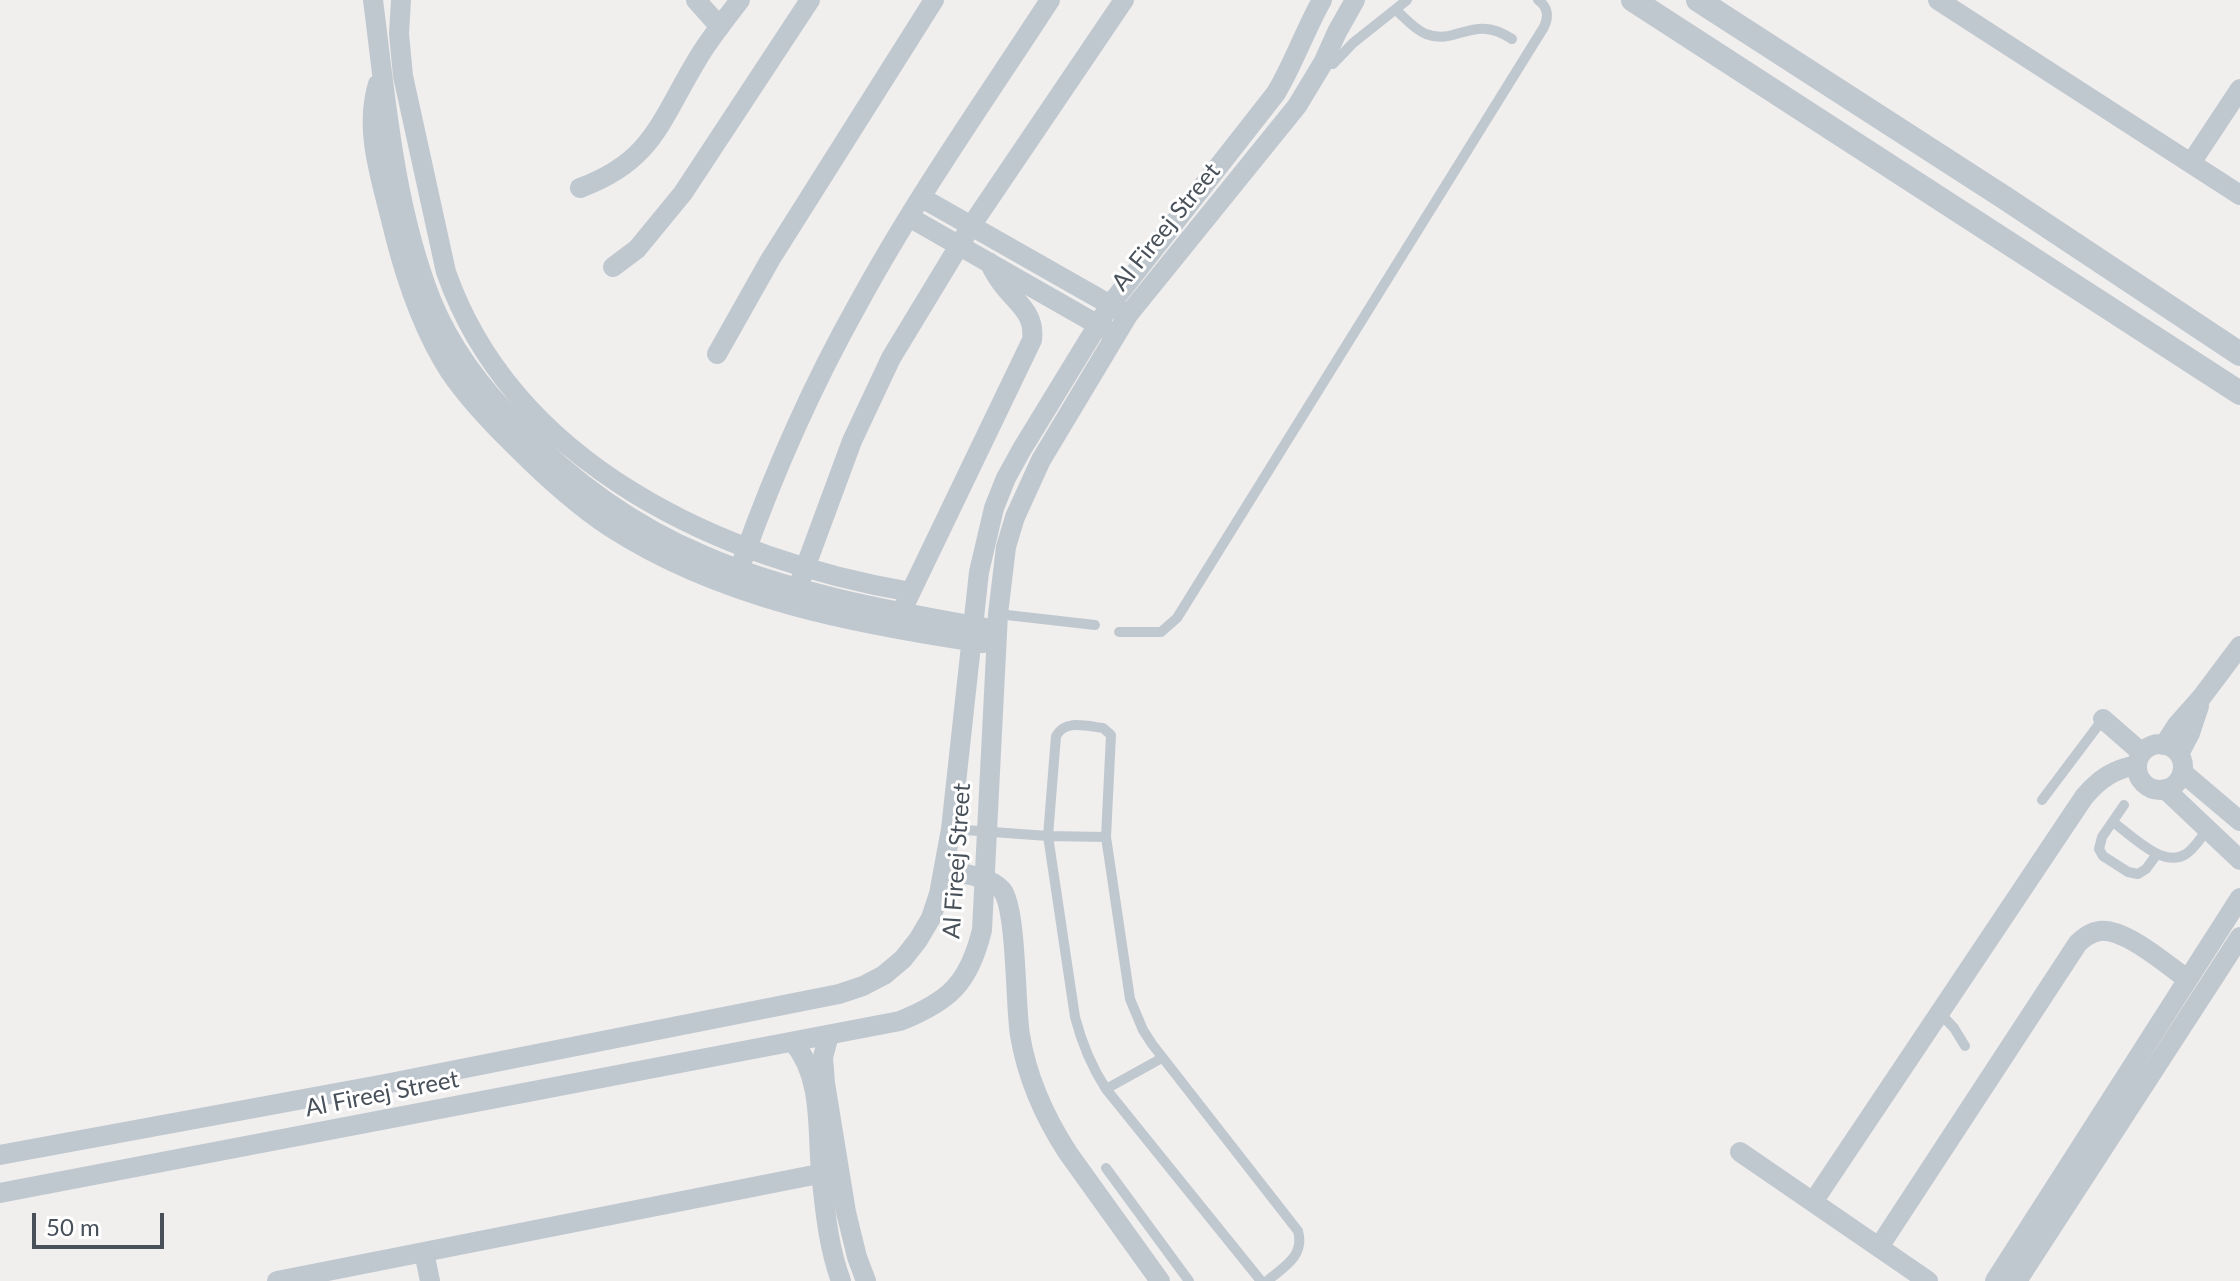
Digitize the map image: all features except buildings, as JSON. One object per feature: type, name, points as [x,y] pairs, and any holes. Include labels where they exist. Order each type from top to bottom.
[{"type":"street","points":[[373,0],[382,72],[372,114],[374,143],[401,258],[438,353],[466,394],[505,437],[556,473],[641,524],[705,556],[736,578],[794,597],[896,620],[972,633],[997,629]]},
{"type":"street","points":[[401,0],[399,34],[402,66],[439,248],[454,296],[478,343],[531,410],[586,460],[619,484],[674,516],[747,548],[805,568],[911,592]]},
{"type":"street","points":[[696,0],[720,27]]},
{"type":"street","points":[[580,188],[621,169],[651,140],[697,60],[740,0]]},
{"type":"street","points":[[613,267],[637,249],[683,193],[810,0]]},
{"type":"street","points":[[717,354],[784,237],[934,0]]},
{"type":"street","points":[[736,578],[813,389],[859,301],[909,217],[1050,0]]},
{"type":"street","points":[[794,597],[852,441],[914,317],[971,226],[1124,0]]},
{"type":"street","name":"Al Fireej Street","points":[[0,1155],[385,1084],[839,994],[884,975],[903,959],[931,918],[945,870],[979,572],[994,508],[1022,449],[1097,324],[1276,93],[1322,0]]},
{"type":"street","name":"Al Fireej Street","points":[[0,1193],[900,1021],[925,1011],[946,997],[964,978],[976,955],[982,930],[997,629],[1006,547],[1015,517],[1041,460],[1128,315],[1297,106],[1355,0]]},
{"type":"street","points":[[1633,0],[2240,393]]},
{"type":"street","points":[[1698,0],[2240,354]]},
{"type":"street","points":[[1938,0],[2240,195]]},
{"type":"street","points":[[1304,36],[1326,56]]},
{"type":"street","points":[[2191,163],[2240,89]]},
{"type":"street","points":[[1276,93],[1297,106]]},
{"type":"street","points":[[922,198],[1128,315]]},
{"type":"street","points":[[909,217],[1116,335]]},
{"type":"street","points":[[896,620],[1032,340],[1029,315],[989,262]]},
{"type":"street","points":[[2103,719],[2139,759],[2139,777],[2147,786],[2165,789],[2176,783],[2175,757],[2185,715],[2240,646]]},
{"type":"street","points":[[1813,1202],[2084,797],[2102,778],[2139,759],[2152,746],[2175,757],[2240,821]]},
{"type":"street","points":[[2165,789],[2240,860]]},
{"type":"street","points":[[945,870],[985,880],[1004,892],[1009,906],[1019,1034],[1028,1072],[1042,1108],[1068,1153],[1160,1281]]},
{"type":"street","points":[[1995,1281],[2240,898]]},
{"type":"street","points":[[1879,1247],[2072,950],[2085,937],[2101,931],[2119,934],[2187,979]]},
{"type":"street","points":[[2017,1281],[2240,937]]},
{"type":"street","points":[[829,1035],[823,1071],[830,1172],[828,1236],[841,1281]]},
{"type":"street","points":[[793,1042],[806,1060],[814,1086],[830,1172],[866,1281]]},
{"type":"street","points":[[1740,1152],[1928,1281]]},
{"type":"street","points":[[277,1281],[830,1172]]},
{"type":"street","points":[[424,1252],[430,1281]]},
{"type":"lane","points":[[1326,56],[1333,64],[1353,43],[1407,0]]},
{"type":"lane","points":[[1119,632],[1161,632],[1177,618],[1544,27],[1547,12],[1538,0]]},
{"type":"lane","points":[[1396,10],[1416,28],[1432,36],[1449,36],[1485,28],[1512,39]]},
{"type":"lane","points":[[997,629],[1095,625]]},
{"type":"lane","points":[[2042,800],[2103,719]]},
{"type":"lane","points":[[1064,727],[1103,728],[1111,735],[1106,837],[1130,999],[1143,1030],[1298,1231],[1301,1239],[1297,1254],[1264,1281],[1106,1089],[1086,1056],[1075,1017],[1048,836],[1056,736],[1064,727]]},
{"type":"lane","points":[[2124,805],[2099,844],[2103,856],[2128,872],[2138,874],[2157,854]]},
{"type":"lane","points":[[2113,822],[2167,858],[2183,855],[2208,829]]},
{"type":"lane","points":[[951,829],[1106,837]]},
{"type":"lane","points":[[1940,1013],[1965,1046]]},
{"type":"lane","points":[[1106,1089],[1162,1058]]},
{"type":"lane","points":[[1106,1168],[1189,1281]]}]
